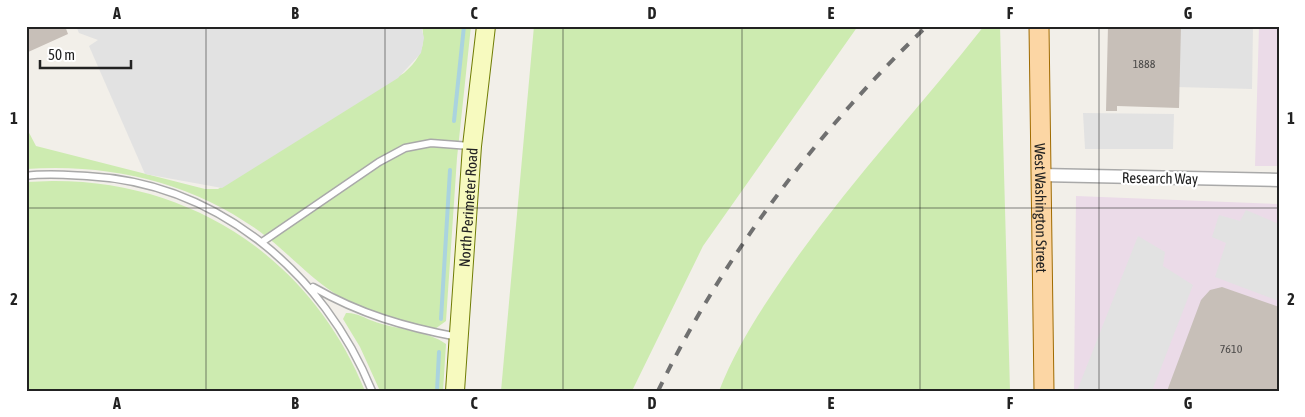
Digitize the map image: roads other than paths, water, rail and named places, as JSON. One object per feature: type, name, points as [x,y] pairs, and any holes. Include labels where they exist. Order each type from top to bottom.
[{"type":"main road","name":"West Washington Street","points":[[1039,26],[1044,391]]},
{"type":"street","name":"North Perimeter Road","points":[[455,391],[472,146],[486,26]]},
{"type":"street","name":"Research Way","points":[[1041,175],[1279,180]]},
{"type":"lane","points":[[262,242],[378,162],[405,148],[431,143],[472,146]]},
{"type":"lane","points":[[26,176],[71,174],[112,178],[153,187],[221,216],[262,242],[308,284],[340,327],[355,351],[372,391]]},
{"type":"lane","points":[[308,284],[338,302],[391,323],[458,337]]},
{"type":"waterway","points":[[454,121],[464,26]]},
{"type":"waterway","points":[[441,319],[450,170]]},
{"type":"waterway","points":[[437,391],[439,352]]},
{"type":"railway","points":[[658,391],[712,291],[776,197],[848,108],[927,26]]}]
